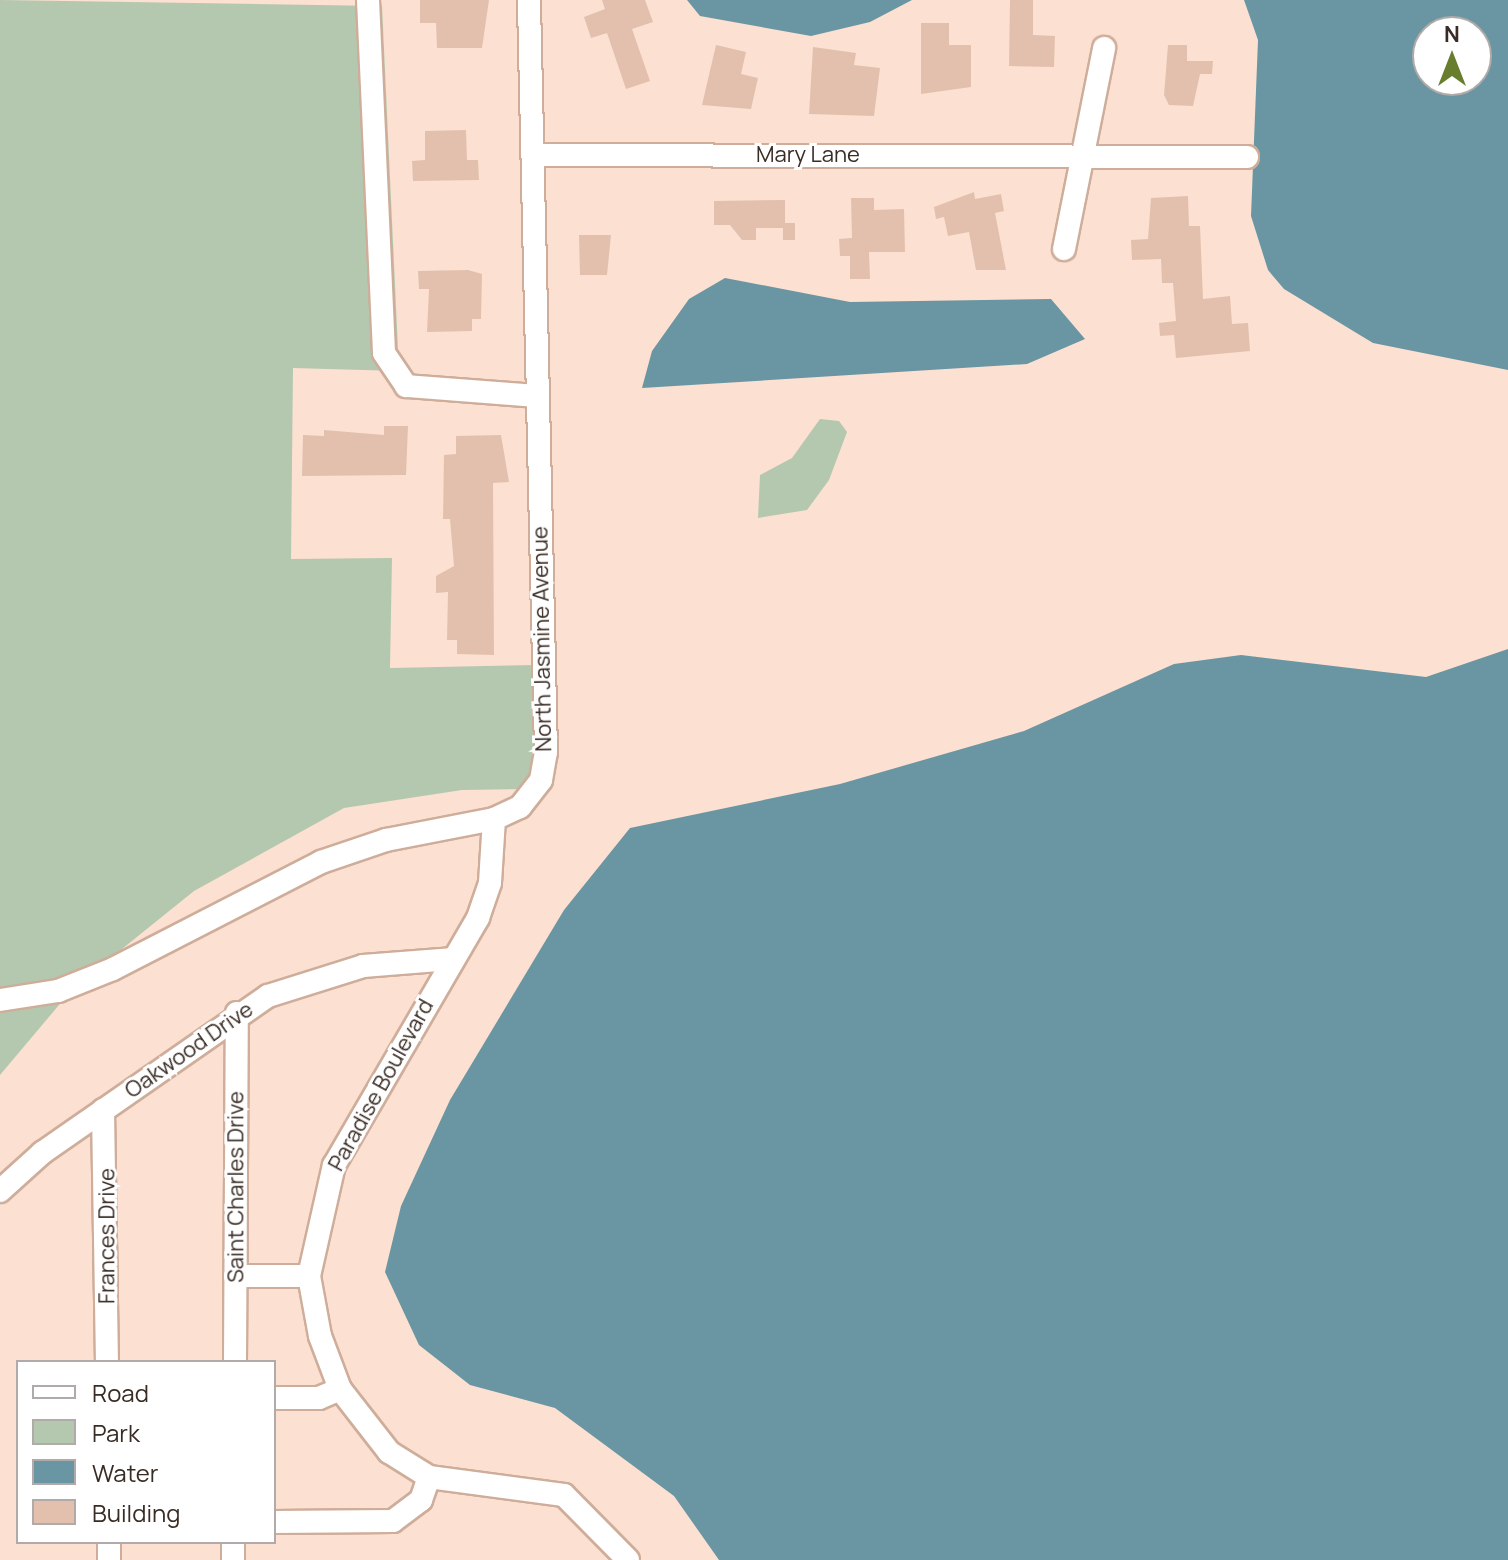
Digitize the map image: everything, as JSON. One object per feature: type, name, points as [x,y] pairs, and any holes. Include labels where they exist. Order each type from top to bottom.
[{"type":"street","points":[[368,0],[384,353],[406,386],[536,396]]},
{"type":"street","name":"North Jasmine Avenue","points":[[0,1000],[58,991],[113,969],[321,862],[386,840],[494,819],[520,807],[541,780],[546,752],[529,0]]},
{"type":"street","points":[[1064,249],[1104,48]]},
{"type":"street","name":"Mary Lane","points":[[533,155],[1247,157]]},
{"type":"street","name":"Paradise Boulevard","points":[[494,819],[486,897],[334,1165],[309,1276],[320,1336],[340,1389],[389,1452],[429,1477],[564,1495],[628,1560]]},
{"type":"street","name":"Oakwood Drive","points":[[0,1191],[103,1110],[237,1013],[321,975],[451,959]]},
{"type":"street","name":"Saint Charles Drive","points":[[235,1360],[237,1013]]},
{"type":"street","name":"Frances Drive","points":[[103,1110],[107,1360]]},
{"type":"street","points":[[235,1276],[309,1276]]},
{"type":"street","points":[[276,1398],[319,1398],[340,1389]]},
{"type":"street","points":[[276,1522],[393,1521],[421,1500],[429,1477]]},
{"type":"green space","points":[[0,0],[382,6],[399,371],[293,368],[291,559],[392,558],[390,668],[536,665],[537,756],[523,789],[462,790],[344,808],[194,891],[107,961],[56,982],[0,991]]},
{"type":"green space","points":[[820,419],[839,421],[847,432],[829,480],[807,510],[758,518],[760,475],[792,458]]},
{"type":"green space","points":[[64,999],[0,1075],[0,1009]]},
{"type":"water","points":[[687,0],[912,0],[870,22],[811,36],[700,16]]},
{"type":"water","points":[[1244,0],[1508,0],[1508,370],[1373,343],[1284,289],[1268,270],[1251,216],[1258,40]]},
{"type":"water","points":[[725,278],[850,302],[1051,299],[1085,339],[1027,364],[642,388],[652,351],[689,299]]},
{"type":"water","points":[[1508,649],[1508,1560],[719,1560],[674,1496],[555,1408],[470,1385],[419,1345],[385,1272],[401,1206],[450,1100],[564,910],[630,828],[840,784],[1024,731],[1174,664],[1241,655],[1426,677]]},
{"type":"building","points":[[420,0],[489,0],[482,48],[437,48],[436,23],[420,23]]},
{"type":"building","points":[[602,0],[645,0],[653,22],[632,29],[650,81],[626,89],[607,33],[591,38],[584,17],[605,9]]},
{"type":"building","points":[[1010,0],[1033,0],[1033,35],[1055,36],[1054,67],[1009,66]]},
{"type":"building","points":[[921,23],[949,23],[949,45],[971,45],[971,87],[921,94]]},
{"type":"building","points":[[716,45],[746,52],[741,74],[758,78],[751,109],[702,105]]},
{"type":"building","points":[[1168,45],[1187,45],[1187,61],[1213,61],[1212,74],[1200,74],[1193,106],[1169,105],[1164,95]]},
{"type":"building","points":[[813,47],[856,53],[854,65],[880,68],[874,116],[809,114]]},
{"type":"building","points":[[466,130],[467,160],[478,160],[479,180],[413,181],[412,161],[425,160],[425,131]]},
{"type":"building","points":[[974,192],[975,199],[1001,194],[1004,211],[995,213],[1006,270],[976,270],[969,232],[948,236],[944,217],[936,219],[934,207]]},
{"type":"building","points":[[1188,196],[1189,226],[1200,226],[1203,299],[1230,296],[1232,324],[1248,323],[1250,351],[1176,358],[1174,335],[1160,336],[1159,323],[1176,321],[1173,283],[1162,283],[1161,259],[1132,260],[1131,240],[1148,239],[1151,198]]},
{"type":"building","points":[[851,198],[874,198],[874,210],[904,209],[905,252],[869,252],[870,279],[850,279],[850,256],[840,256],[839,239],[852,238]]},
{"type":"building","points":[[785,200],[785,223],[795,223],[795,240],[783,240],[783,228],[756,228],[756,240],[742,240],[730,225],[714,225],[714,201]]},
{"type":"building","points":[[579,235],[611,235],[607,275],[580,275]]},
{"type":"building","points":[[468,270],[482,274],[481,319],[472,319],[472,331],[427,332],[429,289],[419,289],[418,271]]},
{"type":"building","points":[[384,426],[408,426],[406,475],[302,476],[303,435],[324,436],[324,430],[384,435]]},
{"type":"building","points":[[501,435],[509,482],[493,483],[494,655],[457,654],[457,640],[447,640],[448,592],[436,593],[436,576],[454,566],[450,519],[443,519],[444,455],[456,454],[456,436]]}]
